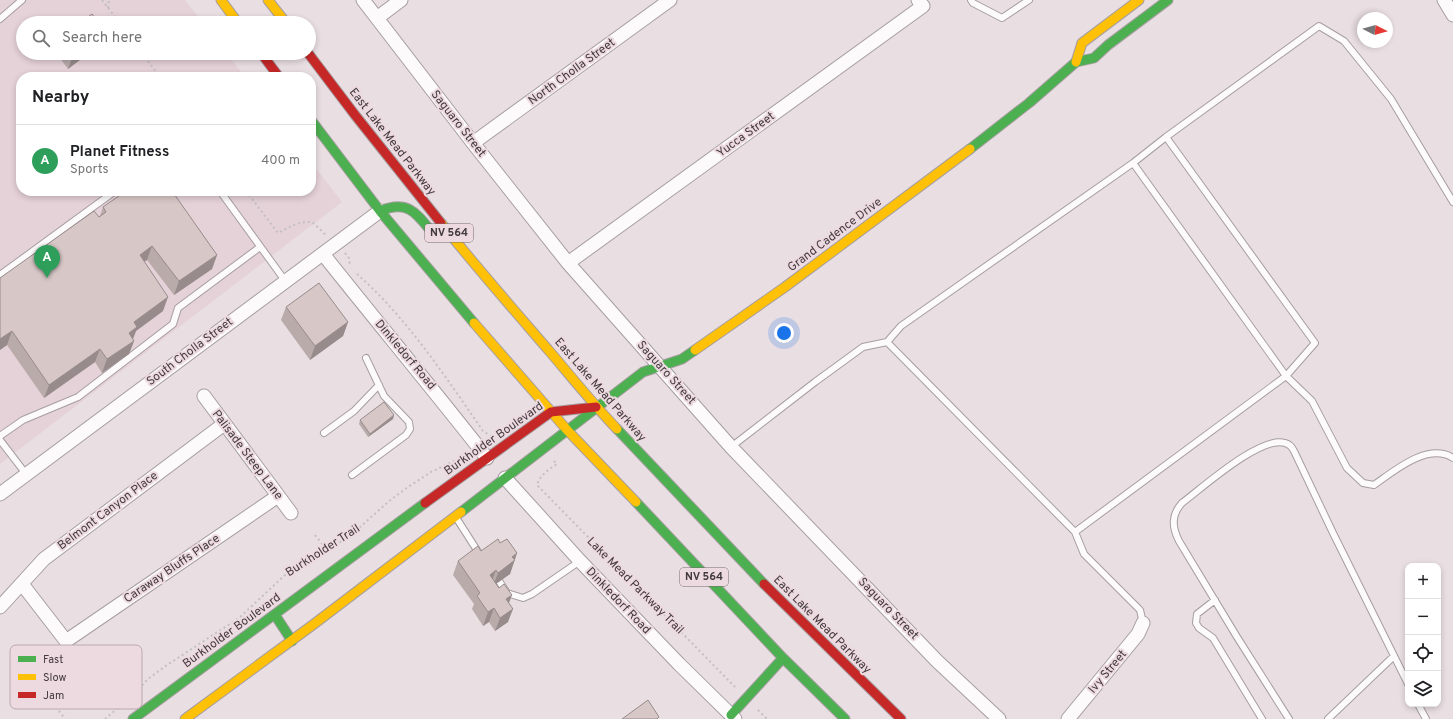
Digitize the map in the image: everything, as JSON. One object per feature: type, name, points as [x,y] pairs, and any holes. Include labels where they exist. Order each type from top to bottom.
[{"type":"main road","points":[[220,0],[233,16]]},
{"type":"main road","points":[[268,0],[281,16]]},
{"type":"main road","points":[[1076,62],[1082,43],[1140,0]]},
{"type":"main road","name":"Grand Cadence Drive","points":[[596,407],[643,372],[682,359],[785,287],[962,156],[1076,62],[1094,58],[1108,45],[1168,0]]},
{"type":"main road","points":[[266,60],[275,72]]},
{"type":"main road","name":"East Lake Mead Parkway","points":[[313,60],[468,257],[572,377],[596,407],[739,559],[901,719]]},
{"type":"main road","name":"NV 564","points":[[316,127],[380,211],[551,412],[783,658],[845,719]]},
{"type":"main road","points":[[380,211],[388,207],[400,205],[412,211],[441,243]]},
{"type":"main road","points":[[453,252],[468,257]]},
{"type":"main road","points":[[186,719],[292,641],[374,574],[455,517],[568,431],[596,407]]},
{"type":"main road","name":"Burkholder Boulevard","points":[[133,719],[275,615],[359,557],[486,458],[551,412],[596,407]]},
{"type":"main road","points":[[275,615],[292,641]]},
{"type":"main road","points":[[733,717],[783,658]]},
{"type":"street","name":"Saguaro Street","points":[[363,0],[473,144],[568,263],[731,447],[938,661],[999,719]]},
{"type":"street","points":[[377,18],[401,0]]},
{"type":"street","name":"North Cholla Street","points":[[473,144],[670,0]]},
{"type":"street","points":[[1444,0],[1453,15]]},
{"type":"street","name":"Yucca Street","points":[[568,263],[921,3]]},
{"type":"street","name":"South Cholla Street","points":[[0,494],[380,211]]},
{"type":"street","name":"Dinkledorf Road","points":[[323,254],[441,399],[486,458]]},
{"type":"street","name":"Palisade Steep Lane","points":[[204,396],[291,514]]},
{"type":"street","name":"Belmont Canyon Place","points":[[0,607],[44,559],[224,424]]},
{"type":"street","name":"Dinkledorf Road","points":[[505,478],[580,561],[679,664],[733,717]]},
{"type":"street","name":"Caraway Bluffs Place","points":[[22,584],[66,641],[278,496]]},
{"type":"street","name":"Ivy Street","points":[[1068,719],[1138,634],[1143,623]]},
{"type":"lane","points":[[0,19],[22,0]]},
{"type":"lane","points":[[974,1],[1002,18],[1029,0]]},
{"type":"lane","points":[[731,447],[863,347],[887,342],[901,326],[1133,163],[1166,137],[1319,26],[1344,41],[1391,99],[1453,202]]},
{"type":"lane","points":[[1076,532],[1286,376],[1315,343],[1166,137]]},
{"type":"lane","points":[[1133,163],[1286,376],[1312,401],[1347,468],[1363,483],[1374,485],[1402,465],[1427,454],[1446,453],[1453,458]]},
{"type":"lane","points":[[0,275],[107,196]]},
{"type":"lane","points":[[224,196],[286,282]]},
{"type":"lane","points":[[0,436],[23,420],[78,397],[173,324],[178,308],[260,247]]},
{"type":"lane","points":[[887,342],[1076,532],[1084,554],[1140,610],[1143,623]]},
{"type":"lane","points":[[352,475],[406,435],[410,429],[409,422],[384,396],[366,358]]},
{"type":"lane","points":[[324,432],[354,411],[379,385]]},
{"type":"lane","points":[[0,440],[26,474]]},
{"type":"lane","points":[[1289,719],[1175,533],[1173,519],[1175,512],[1182,503],[1240,459],[1265,445],[1273,443],[1286,443],[1291,446],[1405,678]]},
{"type":"lane","points":[[455,517],[483,560]]},
{"type":"lane","points":[[492,571],[507,593],[523,598],[532,594],[580,561]]},
{"type":"lane","points":[[1215,600],[1197,614],[1196,623],[1199,628],[1213,638],[1262,719]]},
{"type":"lane","points":[[1328,719],[1394,656]]},
{"type":"lane","points":[[1420,707],[1426,719]]},
{"type":"path","points":[[102,0],[114,16]]},
{"type":"path","points":[[108,8],[109,0]]},
{"type":"path","points":[[147,60],[156,72]]},
{"type":"path","name":"Burkholder Trail","points":[[142,685],[167,665],[239,618],[285,575],[298,565],[349,536],[388,502],[408,487],[431,472],[456,461],[493,437]]},
{"type":"path","name":"Lake Mead Parkway Trail","points":[[557,464],[542,475],[536,485],[734,686]]},
{"type":"path","points":[[315,535],[326,550]]},
{"type":"path","points":[[755,707],[767,719]]},
{"type":"path","points":[[58,709],[65,719]]},
{"type":"path","name":"Burkholder Trail","points":[[105,719],[116,709]]},
{"type":"shaded area","points":[[0,0],[185,0],[198,16],[16,16],[16,60],[232,60],[241,72],[16,72],[16,196],[316,196],[316,168],[342,202],[0,464]]},
{"type":"building","points":[[119,196],[176,196],[217,255],[179,281],[152,246],[140,255],[168,297],[134,322],[137,327],[129,333],[134,341],[107,359],[100,349],[49,385],[12,331],[0,339],[0,278],[94,211],[99,217],[106,212],[103,207]]},
{"type":"building","points":[[319,283],[348,322],[315,346],[286,307]]},
{"type":"building","points":[[384,402],[394,415],[370,434],[360,420]]},
{"type":"building","points":[[498,539],[500,543],[507,539],[517,553],[512,557],[515,560],[498,573],[496,570],[490,575],[499,588],[504,584],[512,595],[506,599],[513,609],[500,618],[494,608],[488,612],[477,596],[480,593],[458,561],[478,546],[481,551]]},
{"type":"building","points":[[648,700],[659,717],[657,719],[622,719]]},
{"type":"traffic: fast","points":[[970,149],[1029,103],[1076,62],[1094,58],[1108,45],[1168,0]]},
{"type":"traffic: fast","points":[[316,127],[380,211],[474,323]]},
{"type":"traffic: fast","points":[[380,211],[398,207],[412,211],[434,235]]},
{"type":"traffic: fast","points":[[461,512],[643,372],[682,359],[695,350]]},
{"type":"traffic: fast","points":[[617,429],[764,584]]},
{"type":"traffic: fast","points":[[636,502],[783,658],[845,719]]},
{"type":"traffic: fast","points":[[133,719],[425,503]]},
{"type":"traffic: fast","points":[[275,615],[292,641]]},
{"type":"traffic: fast","points":[[731,715],[783,658]]},
{"type":"traffic: slow","points":[[221,0],[233,16]]},
{"type":"traffic: slow","points":[[268,0],[281,16]]},
{"type":"traffic: slow","points":[[1076,62],[1082,43],[1139,0]]},
{"type":"traffic: slow","points":[[695,350],[785,287],[970,149]]},
{"type":"traffic: slow","points":[[441,223],[617,429]]},
{"type":"traffic: slow","points":[[474,323],[568,431],[636,502]]},
{"type":"traffic: slow","points":[[185,719],[314,624],[461,512]]},
{"type":"traffic: jam","points":[[266,60],[275,72]]},
{"type":"traffic: jam","points":[[313,60],[441,223]]},
{"type":"traffic: jam","points":[[425,503],[551,412],[596,407]]},
{"type":"traffic: jam","points":[[764,584],[901,719]]},
{"type":"place","name":"Planet Fitness","points":[[47,278]]}]
